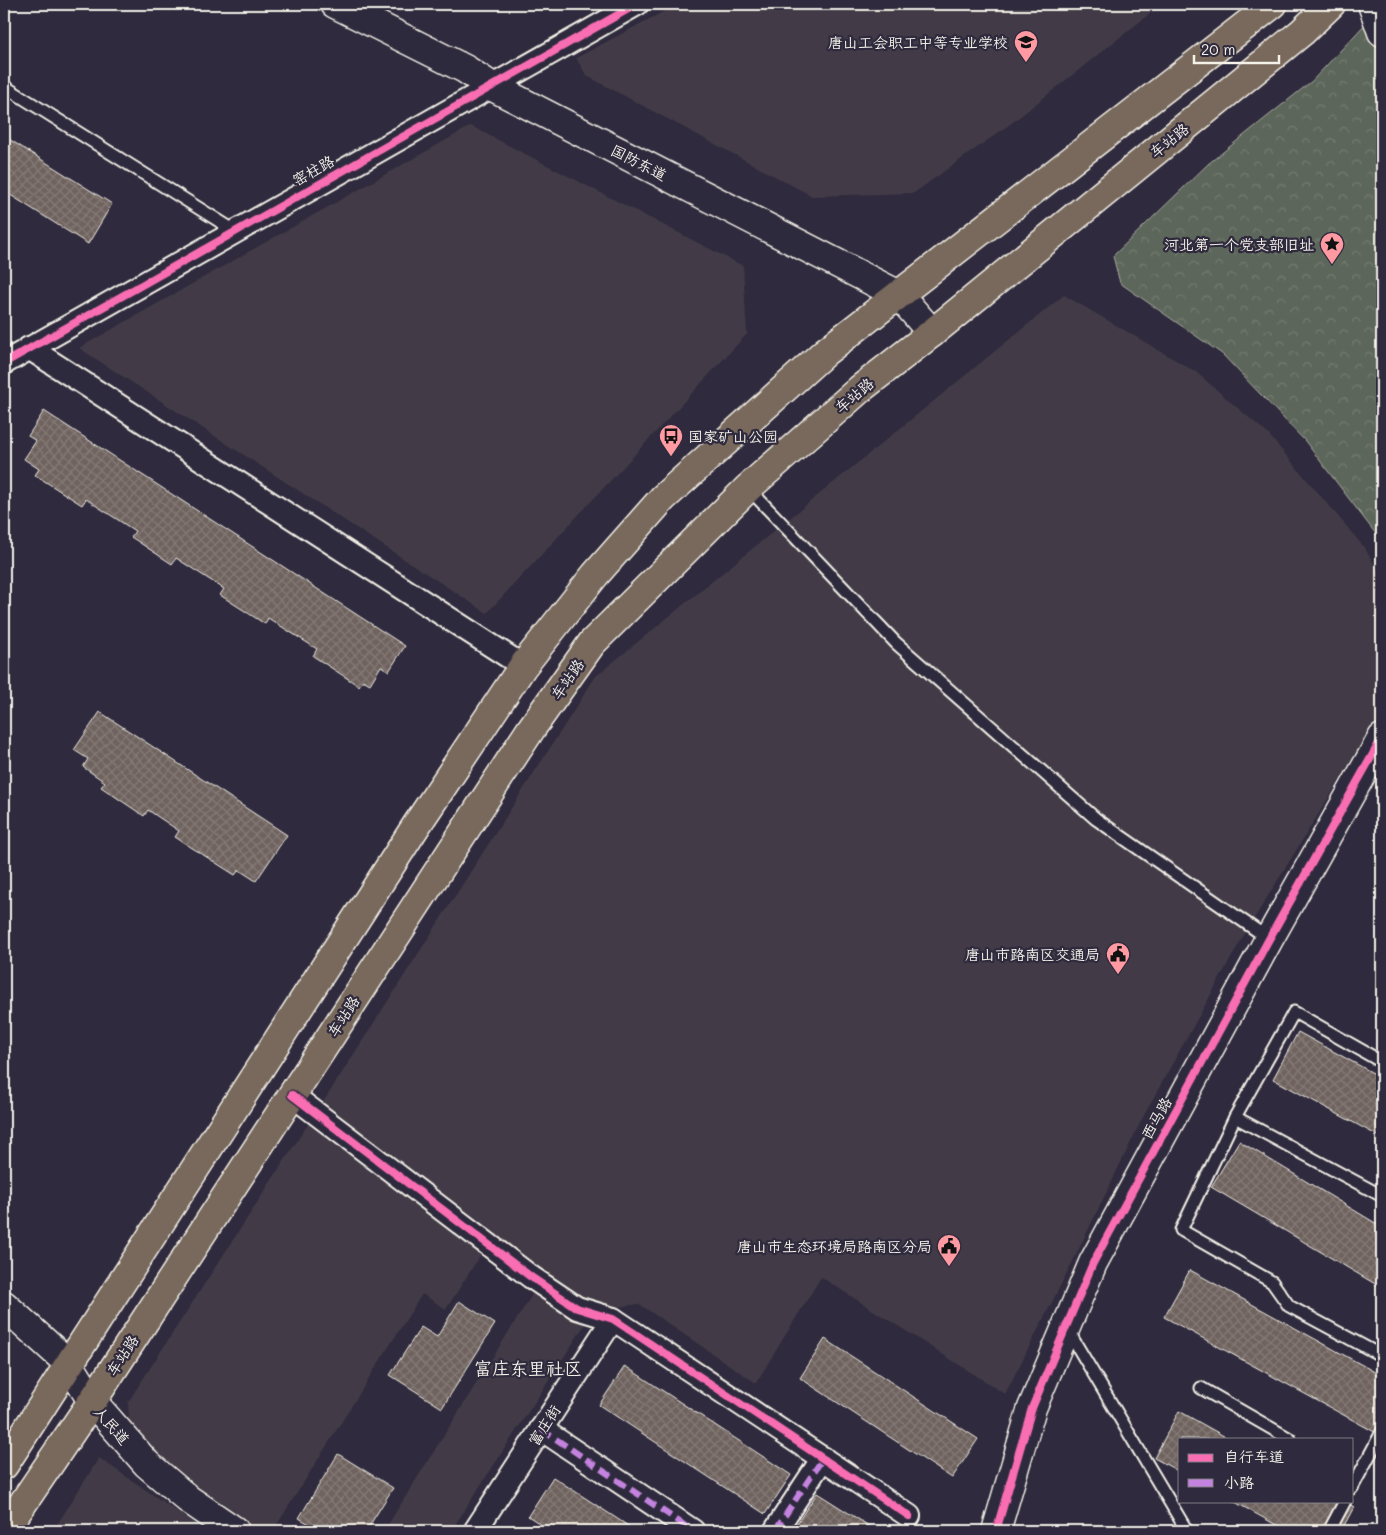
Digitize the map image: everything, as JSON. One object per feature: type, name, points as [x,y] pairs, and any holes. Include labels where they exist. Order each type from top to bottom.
[{"type":"main road","points":[[4,1465],[411,835],[523,666],[595,574],[663,498],[825,352],[1273,4]]},
{"type":"main road","name":"车站路","points":[[4,1531],[92,1401],[532,729],[592,643],[748,488],[860,389],[932,333],[1302,32],[1331,4]]},
{"type":"street","name":"国防东道","points":[[335,4],[465,69],[491,86],[899,295],[932,333]]},
{"type":"street","points":[[1372,4],[1382,32]]},
{"type":"street","name":"窑柱路","points":[[4,363],[491,86],[623,6]]},
{"type":"street","points":[[29,348],[523,666]]},
{"type":"street","name":"西马路","points":[[996,1531],[1032,1408],[1093,1262],[1269,939],[1382,738]]},
{"type":"street","points":[[292,1095],[530,1278],[577,1308],[613,1319],[909,1516]]},
{"type":"street","name":"人民道","points":[[4,1305],[69,1364],[92,1401],[147,1464],[188,1499],[235,1531]]},
{"type":"street","name":"富庄街","points":[[475,1531],[613,1319]]},
{"type":"street","points":[[541,1429],[693,1531]]},
{"type":"street","points":[[775,1531],[823,1458]]},
{"type":"lane","points":[[4,86],[235,231]]},
{"type":"lane","points":[[748,488],[896,643],[1096,819],[1269,939]]},
{"type":"lane","points":[[1382,1062],[1294,1012],[1235,1118],[1181,1230],[1272,1282],[1289,1306],[1382,1356]]},
{"type":"lane","points":[[1235,1118],[1382,1196]]},
{"type":"lane","points":[[1066,1328],[1187,1531]]},
{"type":"lane","points":[[1201,1388],[1288,1438]]},
{"type":"lane","points":[[1355,1476],[1382,1432]]},
{"type":"lane","points":[[1331,1531],[1345,1502]]},
{"type":"shaded area","points":[[678,4],[1162,4],[1013,122],[914,193],[812,196],[587,76],[576,58]]},
{"type":"shaded area","points":[[471,126],[743,266],[747,334],[487,613],[79,348]]},
{"type":"shaded area","points":[[1064,295],[1196,372],[1268,434],[1364,547],[1382,577],[1382,711],[1244,935],[1144,1115],[1075,1257],[1005,1394],[821,1277],[756,1383],[639,1304],[594,1310],[320,1107],[596,676]]},
{"type":"shaded area","points":[[312,1118],[483,1251],[446,1309],[422,1294],[273,1531],[260,1531],[156,1464],[130,1433],[128,1402]]},
{"type":"shaded area","points":[[535,1290],[586,1323],[451,1531],[384,1531]]},
{"type":"shaded area","points":[[99,1458],[206,1531],[53,1531]]},
{"type":"green space","points":[[1382,6],[1382,542],[1305,441],[1222,354],[1120,283],[1113,256],[1208,164],[1312,81]]},
{"type":"building","points":[[4,136],[112,204],[88,244],[4,191]]},
{"type":"building","points":[[44,411],[405,646],[389,671],[381,666],[370,684],[363,680],[359,686],[313,656],[317,649],[268,618],[265,624],[220,595],[224,589],[176,558],[172,564],[131,537],[135,531],[86,499],[82,505],[35,475],[39,469],[24,459],[36,441],[28,436]]},
{"type":"building","points":[[100,712],[287,835],[256,881],[239,870],[235,875],[175,837],[179,831],[148,810],[144,816],[101,787],[105,782],[83,767],[88,759],[74,750]]},
{"type":"building","points":[[1298,1032],[1382,1078],[1382,1138],[1273,1079]]},
{"type":"building","points":[[1239,1141],[1382,1227],[1382,1288],[1211,1187]]},
{"type":"building","points":[[1190,1270],[1382,1376],[1382,1436],[1164,1317]]},
{"type":"building","points":[[459,1301],[495,1324],[442,1408],[390,1375],[421,1327],[437,1337]]},
{"type":"building","points":[[825,1339],[978,1439],[952,1478],[800,1378]]},
{"type":"building","points":[[625,1366],[791,1475],[765,1514],[599,1405]]},
{"type":"building","points":[[1179,1411],[1227,1438],[1178,1438],[1178,1471],[1154,1458]]},
{"type":"building","points":[[338,1454],[393,1488],[366,1531],[321,1531],[299,1518]]},
{"type":"building","points":[[553,1477],[636,1531],[551,1531],[528,1516]]},
{"type":"building","points":[[817,1493],[877,1531],[792,1531]]},
{"type":"building","points":[[1235,1502],[1346,1502],[1354,1507],[1341,1531],[1287,1531]]},
{"type":"marked path","points":[[541,1429],[693,1531]]},
{"type":"marked path","points":[[775,1531],[823,1458]]},
{"type":"cycle path","points":[[4,363],[637,4]]},
{"type":"cycle path","points":[[996,1531],[1032,1408],[1093,1263],[1269,939],[1382,738]]},
{"type":"cycle path","points":[[292,1095],[531,1277],[577,1308],[613,1319],[909,1516]]},
{"type":"place","name":"唐山工会职工中等专业学校","points":[[1026,63]]},
{"type":"place","name":"河北第一个党支部旧址","points":[[1332,265]]},
{"type":"place","name":"国家矿山公园","points":[[671,457]]},
{"type":"place","name":"唐山市路南区交通局","points":[[1118,975]]},
{"type":"place","name":"唐山市生态环境局路南区分局","points":[[949,1267]]},
{"type":"district","name":"富庄东里社区","points":[[528,1368]]}]
